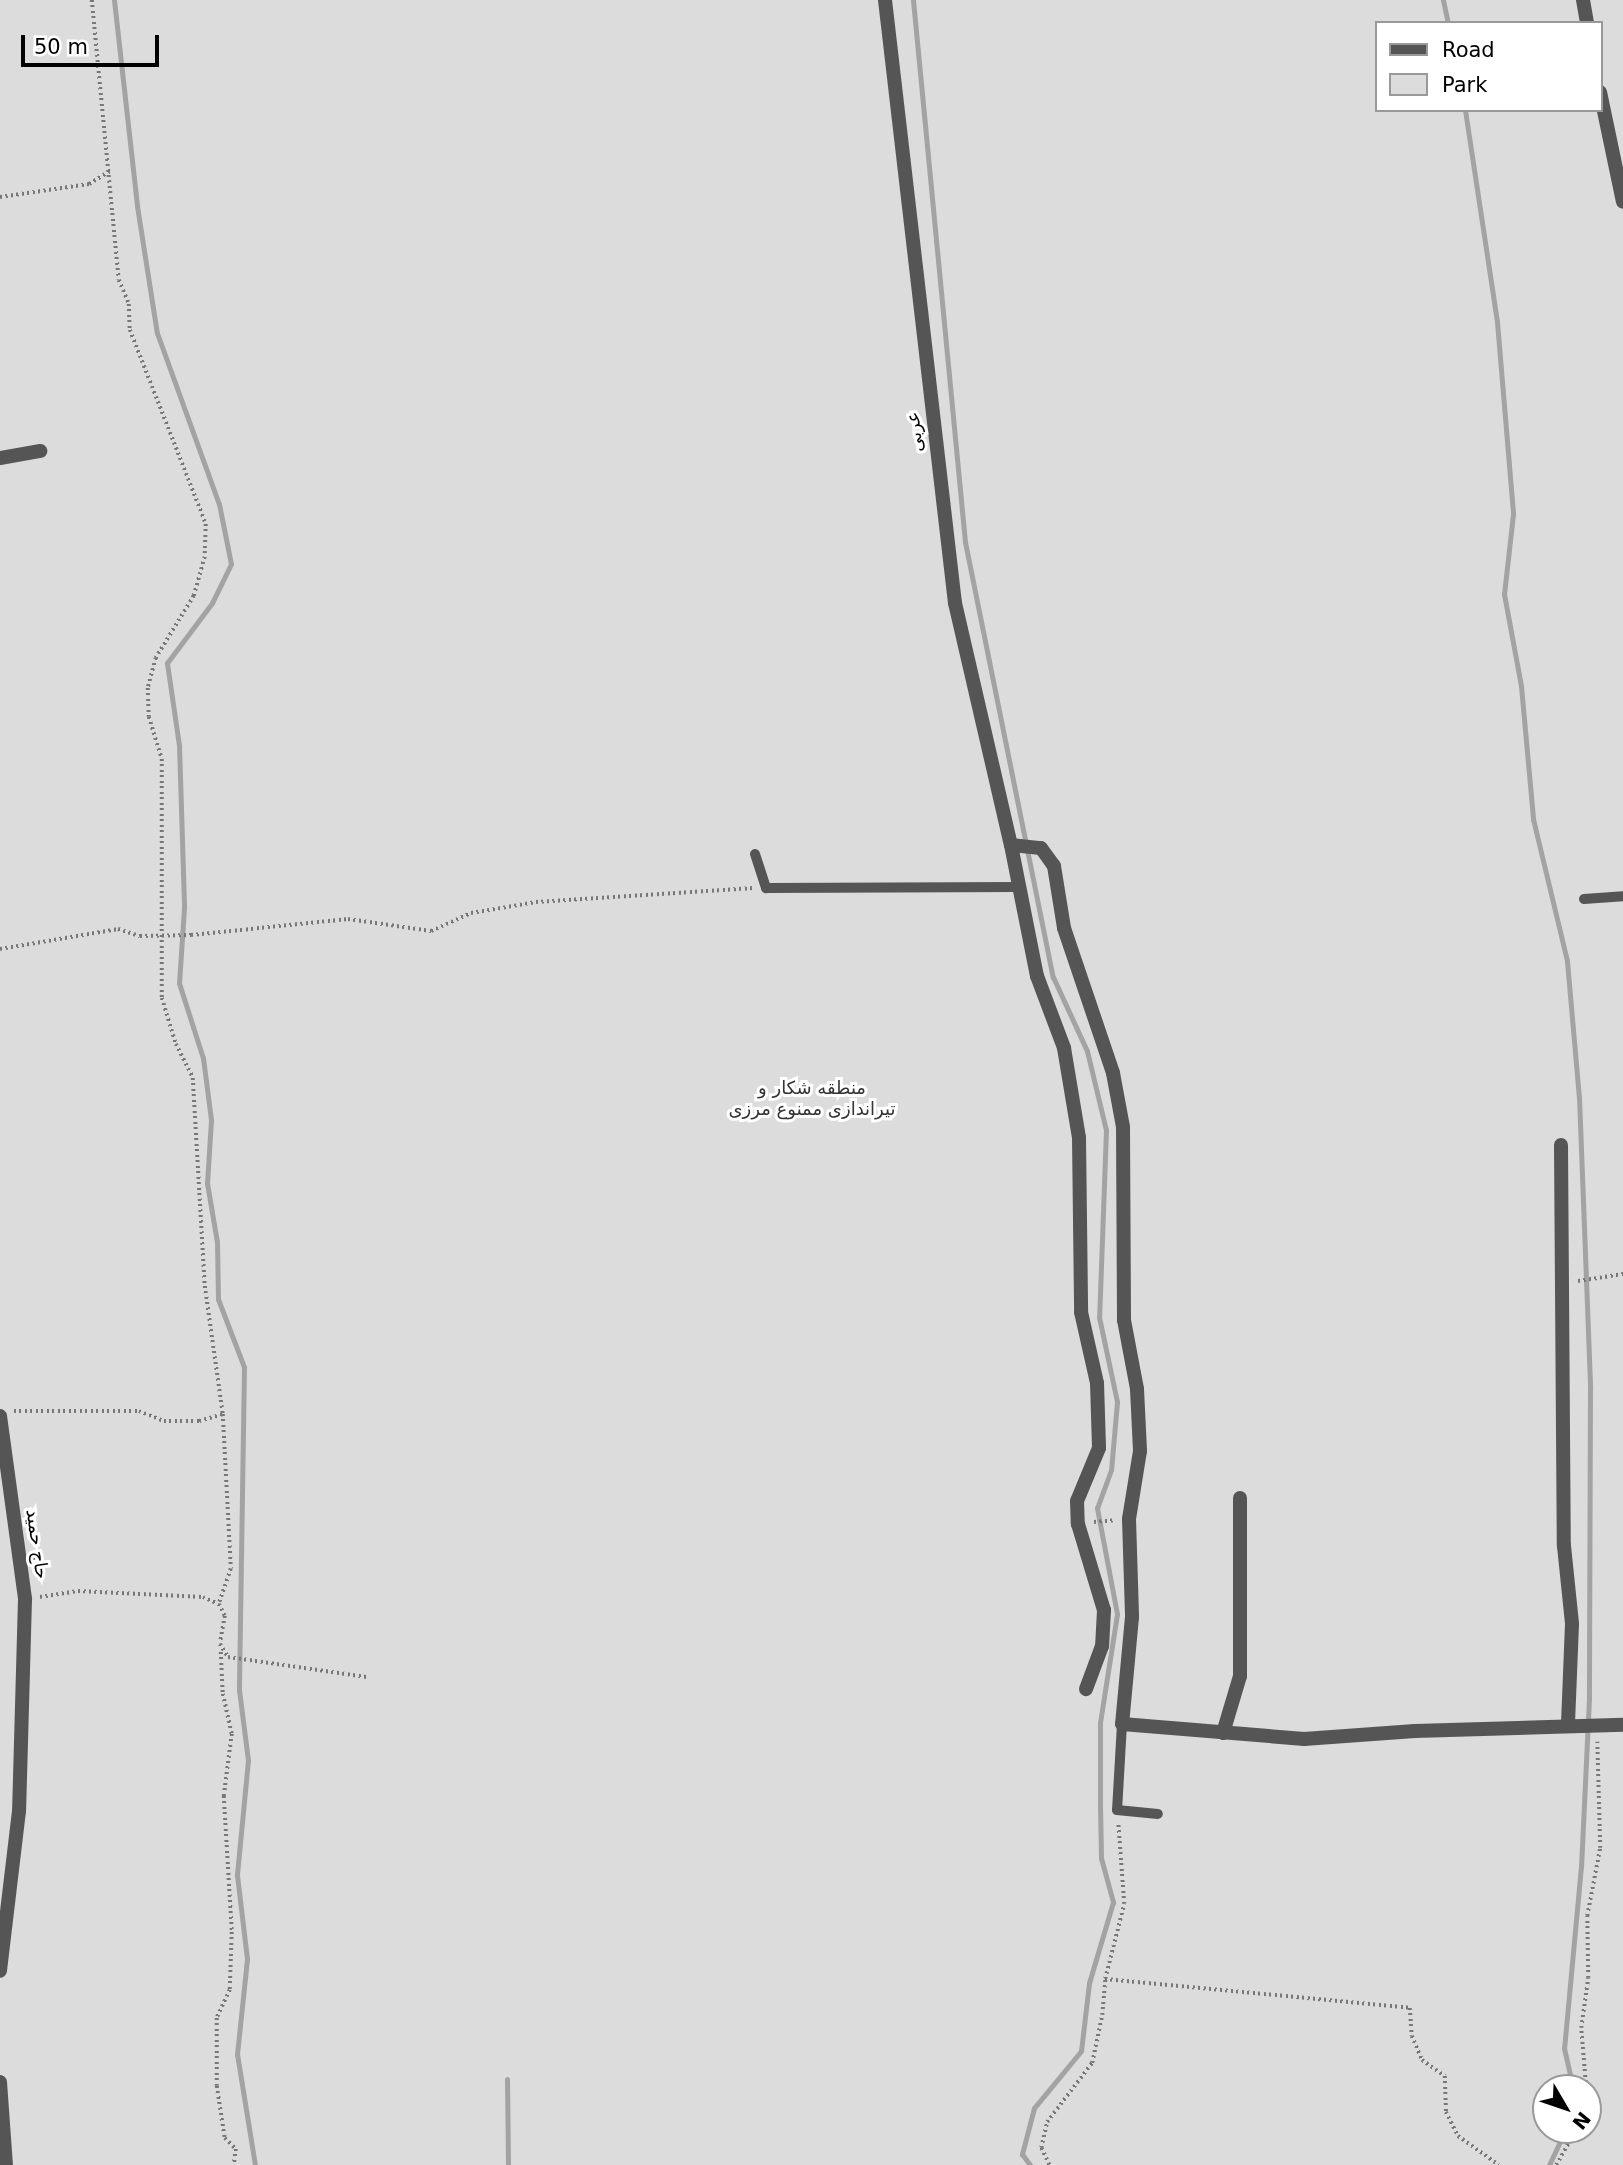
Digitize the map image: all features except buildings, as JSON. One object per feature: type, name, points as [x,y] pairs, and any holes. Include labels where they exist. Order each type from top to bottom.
[{"type":"street","name":"عربی","points":[[885,0],[955,603],[1016,846],[1018,887],[1037,976],[1064,1048],[1079,1139],[1081,1312],[1097,1383],[1099,1448],[1077,1501],[1079,1538],[1104,1610],[1102,1646],[1086,1689]]},
{"type":"street","points":[[1583,0],[1587,21]]},
{"type":"street","points":[[1602,102],[1623,202]]},
{"type":"street","points":[[0,458],[40,451]]},
{"type":"street","points":[[1016,846],[1041,848],[1054,866],[1064,928],[1113,1073],[1123,1127],[1124,1320],[1137,1388],[1140,1451],[1129,1519],[1132,1617],[1122,1724],[1304,1739],[1614,1725]]},
{"type":"street","points":[[1560,1145],[1564,1546],[1572,1624],[1573,1725]]},
{"type":"street","name":"حاج حمید","points":[[0,1413],[24,1599],[19,1811],[0,1971]]},
{"type":"street","points":[[1223,1733],[1240,1676],[1240,1498]]},
{"type":"street","points":[[0,2082],[6,2165]]},
{"type":"lane","points":[[755,854],[766,888],[1018,887]]},
{"type":"lane","points":[[1584,899],[1623,896]]},
{"type":"lane","points":[[1122,1724],[1117,1810],[1158,1814]]},
{"type":"path","points":[[92,0],[91,30],[111,170],[119,280],[129,304],[130,330],[206,524],[205,557],[194,596],[156,658],[148,688],[149,717],[162,759],[162,998],[176,1044],[193,1078],[205,1286],[223,1414],[231,1569],[219,1604]]},
{"type":"path","points":[[0,197],[89,184],[111,170]]},
{"type":"path","points":[[0,949],[118,929],[163,936],[348,919],[431,931],[471,913],[536,902],[766,888]]},
{"type":"path","points":[[1576,1281],[1623,1274]]},
{"type":"path","points":[[0,1413],[139,1410],[164,1420],[199,1421],[223,1414]]},
{"type":"path","points":[[1088,1523],[1113,1520]]},
{"type":"path","points":[[24,1599],[78,1591],[203,1597],[219,1604],[225,1616],[221,1652],[223,1694],[232,1734],[224,1796],[232,1932],[230,1990],[216,2018],[217,2086],[225,2138],[236,2149],[234,2165]]},
{"type":"path","points":[[221,1652],[228,1657],[367,1677]]},
{"type":"path","points":[[1585,2074],[1581,2028],[1588,1978],[1587,1916],[1600,1848],[1597,1742],[1614,1725]]},
{"type":"path","points":[[1049,2165],[1041,2148],[1047,2122],[1092,2063],[1105,1979],[1124,1905],[1117,1810]]},
{"type":"path","points":[[1105,1979],[1410,2008],[1412,2036],[1422,2060],[1445,2077],[1446,2112],[1458,2136],[1499,2165]]},
{"type":"path","points":[[1556,2165],[1568,2144]]},
{"type":"green space","name":"منطقه شکار و تیراندازی ممنوع مرزی","points":[[0,0],[1623,0],[1623,2165],[0,2165]]},
{"type":"waterway","points":[[114,0],[137,206],[157,333],[219,504],[231,564],[212,603],[167,663],[179,745],[184,908],[179,983],[203,1058],[211,1120],[207,1183],[217,1242],[218,1299],[244,1367],[239,1690],[248,1760],[237,1875],[247,1959],[237,2054],[255,2165]]},
{"type":"waterway","points":[[913,0],[965,542],[1053,977],[1087,1051],[1106,1130],[1099,1317],[1117,1402],[1111,1470],[1097,1508],[1117,1614],[1100,1723],[1101,1858],[1113,1902],[1089,1983],[1081,2051],[1034,2108],[1022,2154],[1030,2165]]},
{"type":"waterway","points":[[1443,0],[1448,21]]},
{"type":"waterway","points":[[1465,112],[1497,322],[1513,514],[1504,594],[1521,686],[1533,819],[1567,961],[1579,1097],[1590,1388],[1589,1698],[1581,1866],[1564,2048],[1570,2074]]},
{"type":"waterway","points":[[507,2079],[508,2165]]},
{"type":"waterway","points":[[1549,2165],[1559,2144]]}]
